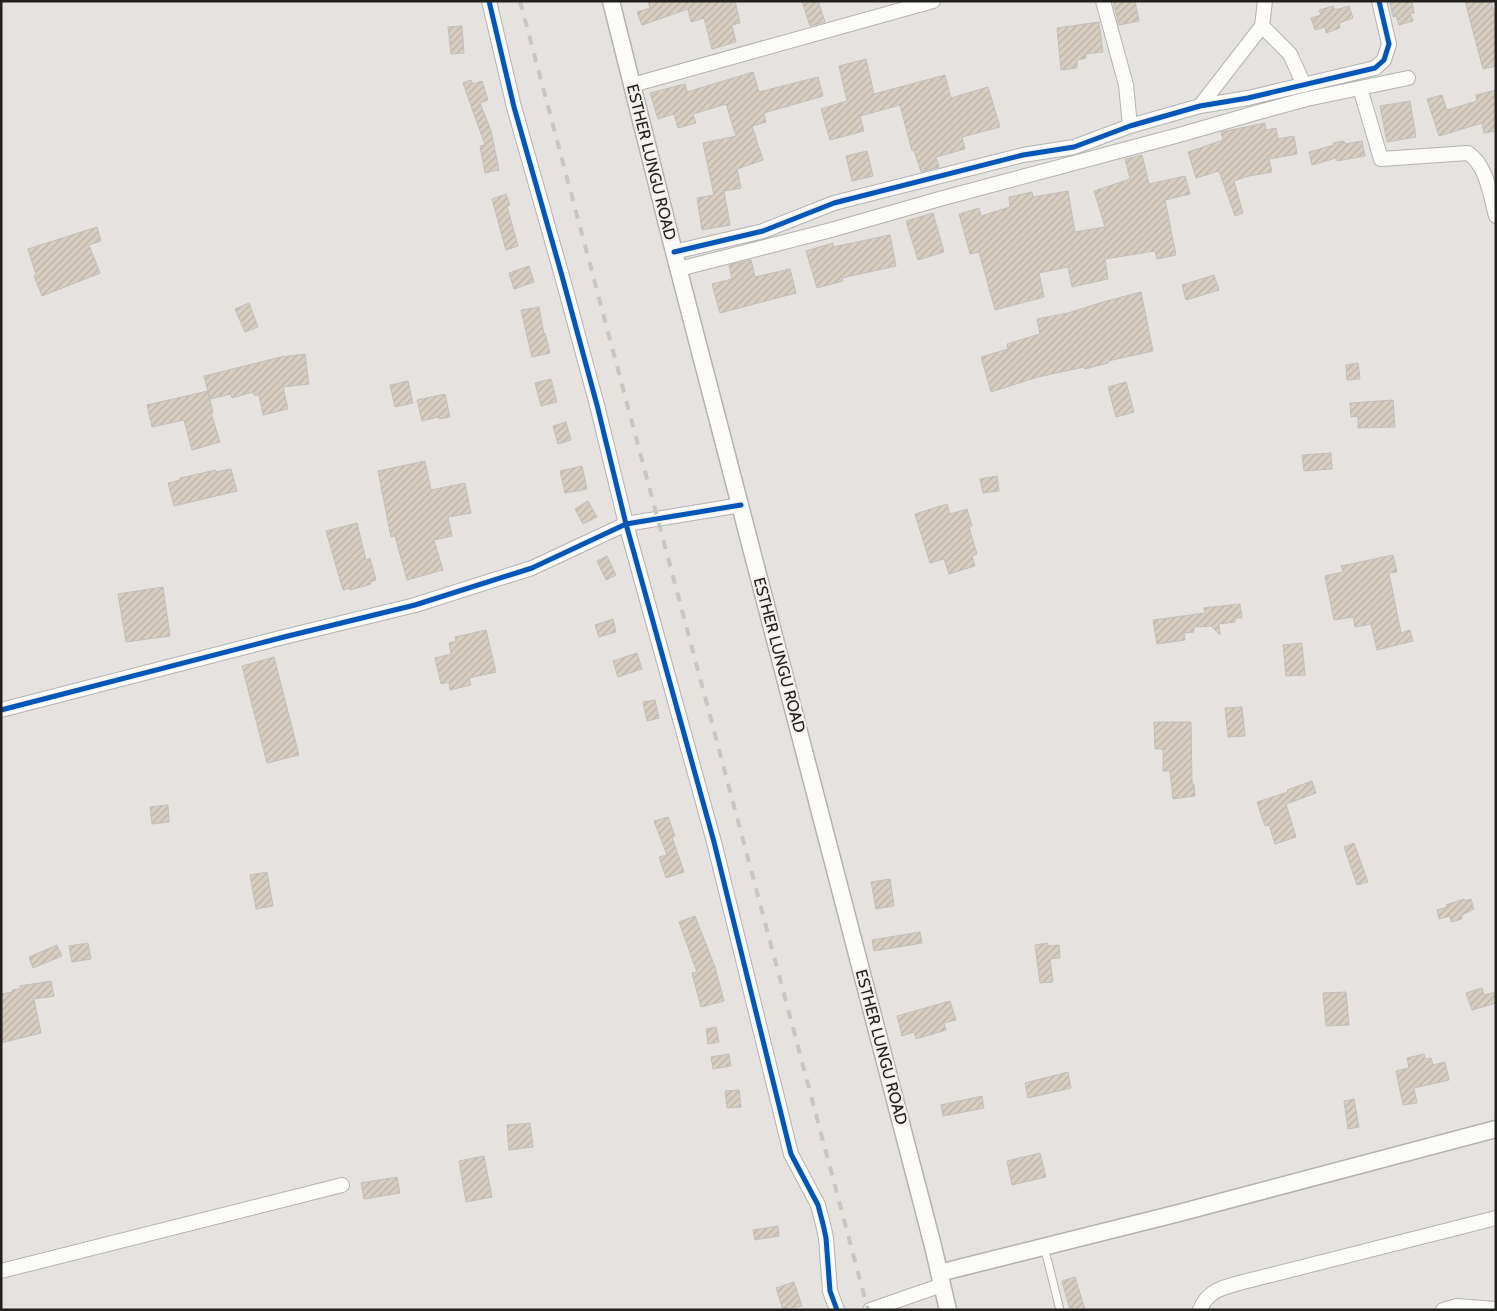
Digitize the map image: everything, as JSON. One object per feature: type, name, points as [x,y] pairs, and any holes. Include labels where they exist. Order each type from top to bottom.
[{"type":"street","points":[[489,1],[514,107],[597,406],[626,524],[714,842],[791,1154],[818,1205],[826,1238],[830,1291],[837,1310]]},
{"type":"street","name":"ESTHER LUNGU ROAD","points":[[611,1],[674,252],[948,1310]]},
{"type":"street","points":[[632,85],[933,1]]},
{"type":"street","points":[[1103,1],[1126,85],[1130,126]]},
{"type":"street","points":[[1200,106],[1262,26],[1265,1]]},
{"type":"street","points":[[674,252],[763,231],[834,203],[1023,155],[1074,147],[1130,126],[1200,106],[1248,98],[1375,68],[1384,60],[1389,44],[1379,1]]},
{"type":"street","points":[[1262,26],[1290,54],[1304,85]]},
{"type":"street","points":[[679,269],[831,230],[1259,112],[1408,78]]},
{"type":"street","points":[[1360,88],[1380,159],[1468,153],[1477,159],[1482,170],[1496,216]]},
{"type":"street","points":[[1,710],[274,639],[415,605],[532,568],[626,524],[741,505]]},
{"type":"street","points":[[870,1310],[940,1279],[1044,1246],[1175,1214],[1496,1129]]},
{"type":"street","points":[[1,1271],[342,1185]]},
{"type":"street","points":[[1200,1310],[1204,1299],[1218,1290],[1240,1283],[1496,1218]]},
{"type":"street","points":[[1443,1310],[1457,1306],[1496,1309]]},
{"type":"lane","points":[[1044,1246],[1060,1310]]},
{"type":"building","points":[[648,1],[735,1],[740,23],[732,25],[736,42],[712,49],[704,18],[691,22],[688,9],[642,25],[637,12],[650,8]]},
{"type":"building","points":[[802,1],[818,1],[825,22],[810,26]]},
{"type":"building","points":[[1113,1],[1135,1],[1139,21],[1119,25]]},
{"type":"building","points":[[1412,1],[1414,13],[1410,13],[1413,21],[1399,25],[1396,16],[1393,17],[1390,3]]},
{"type":"building","points":[[1465,1],[1491,1],[1496,19],[1496,66],[1483,69]]},
{"type":"building","points":[[1333,6],[1335,10],[1349,6],[1353,18],[1339,23],[1340,28],[1326,33],[1325,27],[1315,30],[1311,18],[1321,15],[1319,10]]},
{"type":"building","points":[[1099,22],[1103,52],[1086,54],[1086,58],[1077,60],[1077,68],[1061,70],[1057,28]]},
{"type":"building","points":[[462,26],[464,53],[451,54],[448,27]]},
{"type":"building","points":[[866,59],[874,94],[945,75],[951,98],[988,87],[1000,127],[962,137],[965,149],[936,157],[939,167],[921,172],[914,150],[912,151],[900,105],[860,116],[864,131],[830,140],[821,109],[847,101],[839,66]]},
{"type":"building","points":[[753,72],[759,92],[818,77],[823,96],[764,113],[766,122],[752,126],[763,160],[737,169],[741,188],[724,191],[730,225],[702,230],[697,198],[714,195],[703,143],[736,136],[726,104],[693,114],[696,123],[678,128],[674,114],[658,119],[650,93],[685,84],[687,92]]},
{"type":"building","points":[[471,80],[473,84],[482,81],[488,100],[480,103],[491,131],[499,170],[485,173],[480,146],[485,145],[463,83]]},
{"type":"building","points":[[1496,90],[1496,131],[1484,133],[1482,123],[1439,136],[1427,99],[1442,95],[1447,110],[1477,101],[1476,95]]},
{"type":"building","points":[[1410,101],[1416,137],[1387,142],[1380,106]]},
{"type":"building","points":[[1265,123],[1266,130],[1276,128],[1278,139],[1294,136],[1297,154],[1269,159],[1272,172],[1234,181],[1243,213],[1235,216],[1219,171],[1196,178],[1188,152],[1223,140],[1221,132]]},
{"type":"building","points":[[1344,141],[1345,144],[1362,141],[1365,156],[1337,161],[1336,158],[1312,165],[1309,152]]},
{"type":"building","points":[[867,151],[873,176],[852,181],[846,156]]},
{"type":"building","points":[[1142,155],[1149,184],[1185,176],[1190,194],[1165,200],[1176,255],[1157,259],[1155,251],[1105,259],[1108,279],[1072,287],[1068,267],[1039,273],[1044,297],[995,310],[979,252],[970,254],[959,214],[979,208],[981,216],[1010,207],[1009,197],[1032,192],[1033,197],[1068,191],[1075,232],[1105,227],[1094,191],[1130,179],[1125,159]]},
{"type":"building","points":[[506,194],[510,205],[507,206],[518,246],[506,250],[492,199]]},
{"type":"building","points":[[933,213],[944,252],[918,260],[906,221]]},
{"type":"building","points":[[97,227],[101,241],[89,245],[100,273],[42,296],[34,276],[36,275],[28,249]]},
{"type":"building","points":[[890,235],[896,266],[842,278],[843,281],[817,288],[806,251],[833,243],[833,247]]},
{"type":"building","points":[[751,260],[755,277],[790,269],[796,293],[720,313],[712,284],[732,279],[729,265]]},
{"type":"building","points":[[529,266],[534,282],[514,289],[509,273]]},
{"type":"building","points":[[1214,275],[1219,290],[1186,300],[1182,285]]},
{"type":"building","points":[[1141,292],[1153,351],[1108,361],[1108,363],[1085,369],[1084,367],[1038,377],[991,392],[981,357],[1008,349],[1007,344],[1040,334],[1037,319],[1068,313]]},
{"type":"building","points":[[249,303],[258,327],[245,332],[235,309]]},
{"type":"building","points":[[539,307],[550,353],[532,357],[521,310]]},
{"type":"building","points":[[305,354],[309,384],[283,387],[288,409],[263,415],[259,395],[254,395],[253,392],[232,398],[231,394],[210,399],[204,376],[281,357]]},
{"type":"building","points":[[1358,363],[1360,379],[1347,380],[1346,365]]},
{"type":"building","points":[[551,379],[557,402],[541,406],[535,383]]},
{"type":"building","points":[[408,381],[413,403],[395,407],[390,385]]},
{"type":"building","points":[[1126,382],[1134,412],[1116,417],[1108,387]]},
{"type":"building","points":[[208,391],[213,413],[211,413],[220,442],[192,450],[184,420],[152,427],[147,405]]},
{"type":"building","points":[[445,394],[450,417],[439,419],[438,417],[422,421],[417,400]]},
{"type":"building","points":[[1393,400],[1395,427],[1358,428],[1358,416],[1351,417],[1350,403]]},
{"type":"building","points":[[566,422],[571,440],[558,444],[553,426]]},
{"type":"building","points":[[1331,453],[1332,469],[1304,471],[1302,455]]},
{"type":"building","points":[[425,461],[431,490],[465,483],[471,513],[448,517],[452,536],[434,540],[443,570],[407,580],[395,536],[391,537],[378,471]]},
{"type":"building","points":[[582,466],[587,489],[565,493],[560,471]]},
{"type":"building","points":[[231,469],[237,491],[174,506],[168,483],[180,480],[180,478],[216,470],[216,472]]},
{"type":"building","points":[[997,476],[999,491],[983,493],[980,479]]},
{"type":"building","points":[[588,501],[597,517],[583,524],[575,509]]},
{"type":"building","points":[[947,504],[950,514],[967,509],[972,526],[969,527],[977,554],[972,556],[975,566],[949,574],[944,559],[930,563],[915,514]]},
{"type":"building","points":[[357,523],[366,560],[370,558],[376,580],[370,582],[371,584],[343,590],[326,531]]},
{"type":"building","points":[[1393,555],[1397,572],[1389,573],[1401,633],[1410,630],[1413,641],[1377,650],[1371,624],[1355,627],[1353,617],[1334,620],[1325,576],[1343,572],[1341,566]]},
{"type":"building","points":[[607,556],[616,575],[606,580],[597,561]]},
{"type":"building","points":[[163,587],[170,636],[126,642],[118,594]]},
{"type":"building","points":[[1240,604],[1242,618],[1235,618],[1235,622],[1219,624],[1220,635],[1211,626],[1194,627],[1194,632],[1184,633],[1185,640],[1157,644],[1153,620],[1205,613],[1204,608]]},
{"type":"building","points":[[613,619],[616,632],[599,637],[595,625]]},
{"type":"building","points":[[486,630],[496,672],[469,678],[471,685],[450,690],[449,682],[441,684],[435,658],[451,654],[449,643],[456,641],[455,637]]},
{"type":"building","points":[[1302,643],[1305,675],[1286,676],[1283,645]]},
{"type":"building","points":[[637,653],[642,669],[618,677],[613,661]]},
{"type":"building","points":[[274,657],[299,755],[267,763],[242,666]]},
{"type":"building","points":[[655,700],[659,718],[647,721],[643,702]]},
{"type":"building","points":[[1242,707],[1245,736],[1228,737],[1225,708]]},
{"type":"building","points":[[1154,722],[1191,722],[1192,784],[1194,784],[1195,796],[1173,799],[1170,771],[1163,771],[1163,749],[1155,749]]},
{"type":"building","points":[[1312,781],[1316,793],[1286,804],[1296,837],[1275,844],[1269,825],[1265,826],[1257,802],[1288,792],[1287,790]]},
{"type":"building","points":[[168,805],[169,822],[152,824],[150,807]]},
{"type":"building","points":[[668,817],[675,836],[672,837],[684,872],[666,878],[659,857],[667,855],[654,821]]},
{"type":"building","points":[[1354,843],[1368,882],[1357,885],[1344,847]]},
{"type":"building","points":[[267,872],[273,906],[256,909],[250,875]]},
{"type":"building","points":[[890,879],[894,906],[876,909],[871,882]]},
{"type":"building","points":[[1464,899],[1465,901],[1471,899],[1474,909],[1462,915],[1462,919],[1451,922],[1450,916],[1439,919],[1437,910]]},
{"type":"building","points":[[695,916],[715,967],[724,1001],[701,1007],[692,973],[697,972],[679,922]]},
{"type":"building","points":[[920,932],[922,943],[874,951],[872,940]]},
{"type":"building","points":[[88,943],[91,959],[72,962],[69,946]]},
{"type":"building","points":[[1048,943],[1048,946],[1059,945],[1060,958],[1050,959],[1053,982],[1040,983],[1035,945]]},
{"type":"building","points":[[57,945],[62,956],[33,968],[29,957]]},
{"type":"building","points":[[51,981],[54,996],[34,999],[41,1033],[1,1043],[1,994],[13,992],[12,990],[20,989],[20,986]]},
{"type":"building","points":[[1482,988],[1484,995],[1496,992],[1496,1003],[1472,1010],[1466,993]]},
{"type":"building","points":[[1346,992],[1349,1025],[1326,1026],[1323,993]]},
{"type":"building","points":[[950,1001],[956,1020],[944,1023],[946,1030],[916,1039],[914,1032],[902,1036],[897,1016]]},
{"type":"building","points":[[716,1027],[719,1042],[708,1044],[706,1029]]},
{"type":"building","points":[[729,1054],[731,1066],[713,1069],[711,1057]]},
{"type":"building","points":[[1424,1054],[1425,1059],[1431,1058],[1433,1065],[1445,1062],[1449,1080],[1414,1088],[1417,1103],[1403,1105],[1396,1071],[1409,1068],[1407,1058]]},
{"type":"building","points":[[1068,1072],[1071,1088],[1028,1098],[1025,1083]]},
{"type":"building","points":[[739,1090],[741,1107],[727,1108],[725,1091]]},
{"type":"building","points":[[982,1096],[984,1108],[943,1116],[941,1105]]},
{"type":"building","points":[[1354,1099],[1359,1127],[1348,1129],[1344,1101]]},
{"type":"building","points":[[530,1123],[533,1147],[509,1150],[507,1125]]},
{"type":"building","points":[[1040,1153],[1046,1177],[1012,1185],[1007,1161]]},
{"type":"building","points":[[484,1156],[492,1197],[466,1202],[459,1161]]},
{"type":"building","points":[[397,1177],[400,1193],[364,1199],[361,1183]]},
{"type":"building","points":[[778,1226],[779,1236],[755,1240],[753,1230]]},
{"type":"building","points":[[1075,1277],[1085,1310],[1070,1310],[1062,1281]]},
{"type":"building","points":[[794,1282],[802,1306],[783,1310],[776,1288]]},
{"type":"railway","points":[[520,1],[868,1310]]},
{"type":"cycle path","points":[[489,1],[514,107],[562,276],[597,405],[626,524],[714,842],[791,1154],[818,1205],[826,1238],[830,1291],[837,1310]]},
{"type":"cycle path","points":[[674,252],[763,231],[834,203],[1023,155],[1074,147],[1130,126],[1200,106],[1248,98],[1375,68],[1384,60],[1389,44],[1379,1]]},
{"type":"cycle path","points":[[1,710],[415,605],[532,568],[626,524],[741,505]]}]
